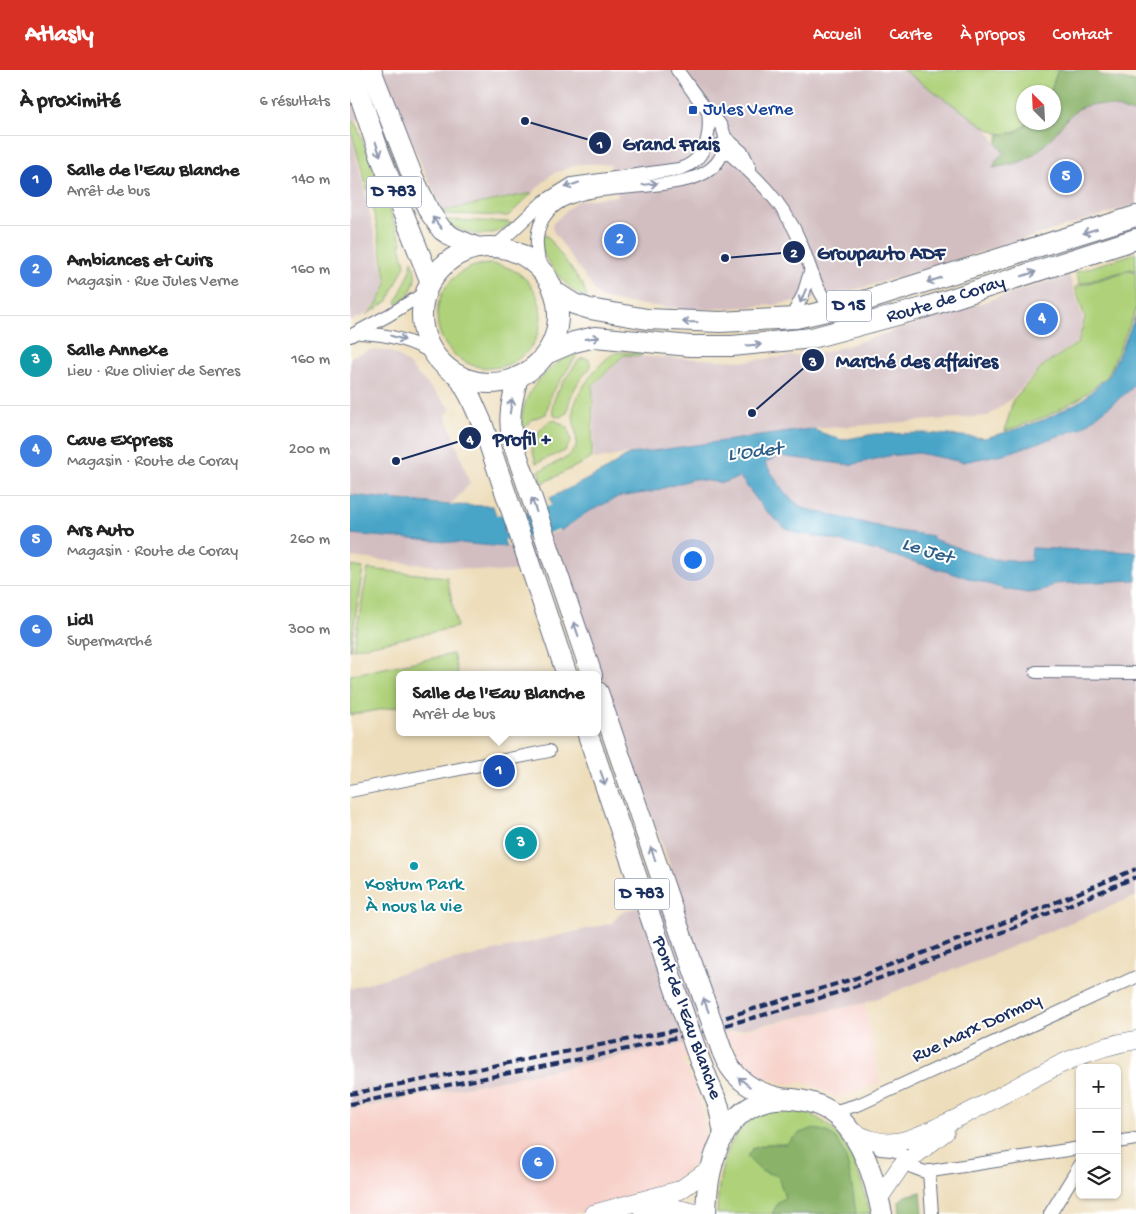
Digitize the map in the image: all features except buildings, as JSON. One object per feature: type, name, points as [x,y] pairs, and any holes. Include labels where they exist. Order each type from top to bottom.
[{"type":"main road","name":"D 783","points":[[351,70],[428,286]]},
{"type":"main road","name":"D 783","points":[[371,70],[428,211],[442,230],[454,238],[486,248]]},
{"type":"main road","name":"Route de Coray","points":[[555,292],[574,304],[590,309],[647,319],[720,322],[791,318],[832,310],[1136,216]]},
{"type":"main road","name":"Route de Coray","points":[[546,354],[574,342],[595,337],[690,346],[732,346],[812,338],[922,308],[1136,239]]},
{"type":"main road","points":[[486,248],[521,254],[540,269],[555,292],[558,303],[559,321],[556,336],[546,354],[529,371],[518,377],[499,382],[478,382],[458,375],[446,366],[434,354],[425,335],[422,314],[428,286],[450,261],[486,248]]},
{"type":"main road","points":[[458,375],[482,423],[566,671]]},
{"type":"main road","points":[[518,377],[510,409],[509,429],[591,671]]},
{"type":"main road","name":"Pont de l'Eau Blanche","points":[[601,701],[728,1065],[741,1081],[759,1092],[780,1098]]},
{"type":"main road","name":"Pont de l'Eau Blanche","points":[[588,736],[698,1056],[717,1102],[724,1134]]},
{"type":"main road","points":[[881,1206],[894,1173],[908,1159],[977,1110],[1031,1078],[1073,1058],[1109,1046],[1136,1040]]},
{"type":"main road","points":[[706,1214],[711,1168],[724,1134],[732,1122],[749,1108],[780,1098],[804,1100],[833,1112],[849,1130],[860,1150],[881,1206]]},
{"type":"main road","points":[[849,1130],[877,1142],[896,1142],[912,1139],[977,1110]]},
{"type":"main road","points":[[593,1214],[680,1190],[711,1168]]},
{"type":"main road","points":[[643,1214],[674,1208],[700,1214]]},
{"type":"street","points":[[486,248],[563,188],[580,182],[696,178],[716,165],[724,143],[720,124],[677,70]]},
{"type":"street","points":[[540,269],[538,232],[542,221],[550,211],[562,201],[578,194],[687,167],[702,153],[708,134],[708,111]]},
{"type":"street","points":[[708,134],[724,143],[769,191],[800,240],[810,272],[832,310]]},
{"type":"street","points":[[791,318],[803,296],[810,272]]},
{"type":"street","points":[[354,335],[428,286]]},
{"type":"street","points":[[354,335],[394,336],[421,346],[434,354]]},
{"type":"street","points":[[1036,672],[1136,673]]},
{"type":"street","points":[[350,791],[549,751]]},
{"type":"street","name":"Rue Marx Dormoy","points":[[833,1112],[860,1104],[1136,977]]},
{"type":"street","points":[[1121,1141],[1136,1139]]},
{"type":"street","points":[[860,1150],[894,1150],[902,1153],[908,1159],[912,1168],[929,1171],[1076,1149]]},
{"type":"street","points":[[929,1171],[932,1214]]},
{"type":"street","points":[[1050,1214],[1076,1172]]},
{"type":"shaded area","points":[[350,70],[903,70],[985,127],[1004,153],[1008,164],[1014,163],[1047,142],[1057,130],[1061,130],[1061,126],[1077,107],[1091,104],[1122,109],[1136,114],[1136,205],[862,288],[776,305],[694,310],[626,303],[600,298],[553,231],[552,224],[577,201],[618,196],[610,164],[579,164],[552,174],[533,192],[442,210],[395,106],[350,122]]},
{"type":"shaded area","points":[[350,129],[386,283],[376,304],[363,316],[350,321]]},
{"type":"shaded area","points":[[1069,275],[1083,319],[1077,342],[1044,364],[1011,399],[988,416],[811,429],[594,459],[594,386],[624,356],[747,361],[827,352]]},
{"type":"shaded area","points":[[371,350],[390,351],[405,361],[451,409],[446,415],[470,484],[451,504],[350,495],[350,357]]},
{"type":"shaded area","points":[[1136,379],[1136,896],[955,970],[865,1003],[729,1032],[693,1042],[350,1110],[350,989],[404,972],[612,923],[620,913],[680,893],[601,677],[601,671],[599,671],[561,567],[497,572],[350,557],[350,534],[506,547],[560,531],[586,513],[618,497],[651,492],[693,479],[722,483],[740,477],[778,456],[851,465],[888,456],[918,453],[963,462],[1008,453],[1082,428],[1131,389]]},
{"type":"shaded area","points":[[865,1003],[881,1082],[838,1098],[817,1087],[800,1082],[791,1084],[781,1083],[754,1074],[742,1064],[734,1046],[682,1059],[698,1095],[704,1117],[704,1139],[692,1166],[670,1184],[573,1214],[350,1214],[350,1111],[693,1042]]},
{"type":"green space","points":[[903,70],[1058,70],[1053,85],[1016,85],[1016,130],[1018,130],[1003,134],[985,127]]},
{"type":"green space","points":[[1058,70],[1096,70],[1100,75],[1136,82],[1136,114],[1112,107],[1095,105],[1083,107],[1073,113],[1061,126],[1061,85],[1053,85]]},
{"type":"green space","points":[[355,121],[402,243],[400,245],[405,265],[388,301],[366,315],[377,304],[387,284],[376,222],[350,126],[350,123]]},
{"type":"green space","points":[[1019,130],[1058,130],[1030,157],[1017,163],[993,168],[997,159],[1004,153],[997,144],[999,134],[1015,133]]},
{"type":"green space","points":[[532,193],[508,216],[446,214],[442,211]]},
{"type":"green space","points":[[447,220],[508,222],[511,224],[494,232],[478,234],[454,227],[446,222]]},
{"type":"green space","points":[[543,234],[548,237],[583,285],[587,298],[581,296],[567,285],[547,260],[541,246]]},
{"type":"green space","points":[[1136,253],[1136,271],[1131,269],[1080,284],[1076,272]]},
{"type":"green space","points":[[412,260],[415,274],[414,285],[408,295],[397,304],[396,302],[410,272]]},
{"type":"green space","points":[[489,264],[509,268],[526,279],[537,296],[541,316],[537,336],[526,353],[509,364],[489,368],[469,364],[452,353],[441,336],[437,316],[441,296],[452,279],[469,268]]},
{"type":"green space","points":[[1131,270],[1136,273],[1136,310],[1107,377],[1080,398],[1047,416],[1005,431],[1013,400],[1044,365],[1078,343],[1085,318],[1075,287]]},
{"type":"green space","points":[[619,352],[641,353],[641,356],[624,355],[593,385],[592,458],[543,483],[539,471],[568,457],[576,447],[573,412],[578,396],[598,367],[612,354]]},
{"type":"green space","points":[[574,353],[576,357],[551,394],[546,414],[533,419],[522,430],[524,405],[529,394],[553,366]]},
{"type":"green space","points":[[589,359],[591,367],[575,388],[567,413],[560,417],[555,416],[553,404],[560,388],[579,360]]},
{"type":"green space","points":[[555,420],[568,428],[571,441],[565,451],[536,463],[532,448],[543,427],[550,421]]},
{"type":"green space","points":[[350,566],[363,568],[350,651]]},
{"type":"green space","points":[[368,569],[447,577],[457,627],[353,649]]},
{"type":"green space","points":[[453,654],[457,671],[396,671],[396,707],[350,715],[350,675]]},
{"type":"green space","points":[[787,1109],[806,1113],[822,1121],[835,1132],[845,1145],[853,1161],[870,1214],[717,1214],[720,1178],[724,1161],[740,1131],[752,1119],[767,1112]]},
{"type":"green space","points":[[811,1129],[823,1131],[833,1136],[843,1151],[852,1184],[856,1214],[772,1214],[778,1202],[785,1198],[778,1176],[761,1171],[747,1157],[752,1149],[767,1144],[786,1144],[800,1133]]},
{"type":"green space","points":[[921,1192],[923,1214],[900,1214],[899,1201],[905,1196]]},
{"type":"water","name":"Le Jet","points":[[1136,316],[1136,379],[1131,389],[1082,428],[1008,453],[963,462],[918,453],[888,456],[851,465],[778,456],[765,463],[785,493],[802,508],[898,531],[933,536],[933,539],[991,559],[1014,560],[1014,562],[1031,561],[1032,548],[1136,552],[1136,580],[1054,584],[1042,591],[1029,593],[1008,590],[888,554],[827,538],[799,534],[785,528],[763,508],[740,477],[722,483],[693,479],[651,492],[618,497],[586,513],[560,531],[550,498],[604,471],[630,454],[811,429],[842,440],[874,434],[925,433],[985,438],[1046,419],[1082,400],[1109,376]]},
{"type":"water","points":[[350,495],[450,505],[493,506],[506,547],[350,534]]},
{"type":"waterway","name":"L'Odet","points":[[466,526],[503,527],[540,522],[565,512],[584,498]]},
{"type":"railway","points":[[350,1094],[697,1026],[856,978],[1032,912],[1136,869]]},
{"type":"railway","points":[[350,1104],[644,1045],[693,1034],[792,1007],[941,956],[1136,877]]},
{"type":"place","name":"Jules Verne","points":[[693,110]]},
{"type":"place","name":"Grand Frais","points":[[525,121]]},
{"type":"place","name":"Ars Auto","points":[[1066,177]]},
{"type":"place","name":"Ambiances et Cuirs","points":[[620,240]]},
{"type":"place","name":"Groupauto ADF","points":[[725,258]]},
{"type":"place","name":"Cave Express","points":[[1042,319]]},
{"type":"place","name":"Marché des affaires","points":[[752,413]]},
{"type":"place","name":"Profil +","points":[[396,461]]},
{"type":"place","name":"Salle de l'Eau Blanche","points":[[499,771]]},
{"type":"place","name":"Salle Annexe","points":[[521,843]]},
{"type":"place","name":"Kostum Park À nous la vie","points":[[414,866]]},
{"type":"place","name":"Lidl","points":[[538,1163]]}]
